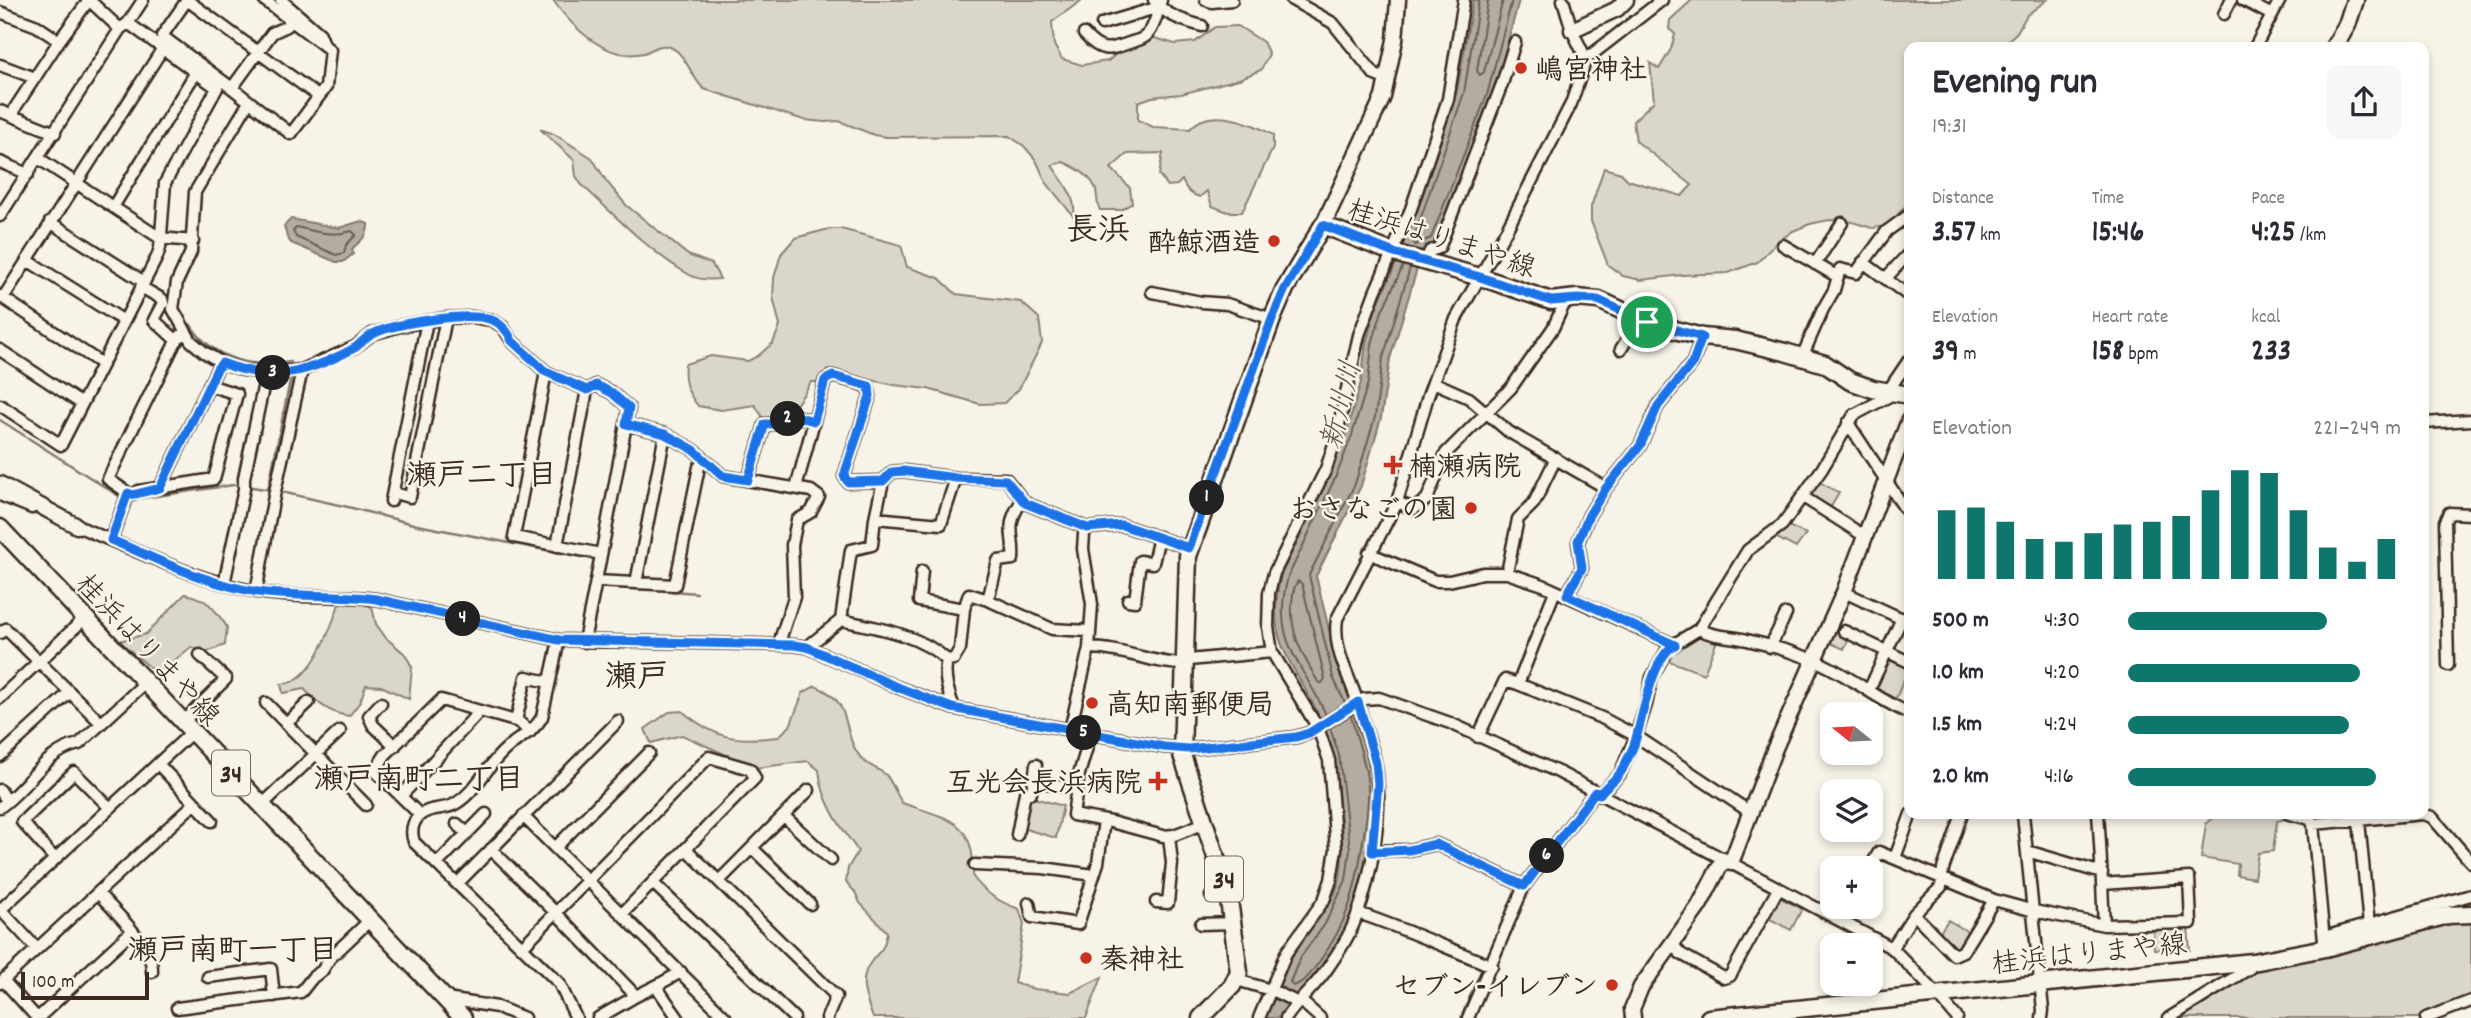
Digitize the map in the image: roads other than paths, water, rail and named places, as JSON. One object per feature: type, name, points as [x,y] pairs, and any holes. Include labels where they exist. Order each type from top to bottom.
[{"type":"main road","points":[[2337,42],[2347,25],[2355,0]]},
{"type":"main road","name":"桂浜はりまや線","points":[[1237,980],[1239,972],[1234,923],[1228,893],[1182,749],[1189,548],[1272,319],[1285,289],[1323,225],[1423,262],[1480,277],[1551,301],[1598,300],[1640,318],[1702,337],[1735,340],[1825,364],[1850,381],[1873,390],[1897,393]]},
{"type":"main road","name":"桂浜はりまや線","points":[[0,528],[463,1018]]},
{"type":"main road","name":"桂浜はりまや線","points":[[1709,1018],[1818,1013],[1938,995],[2253,962],[2448,915],[2471,914]]},
{"type":"main road","points":[[1201,1018],[1237,980]]},
{"type":"street","points":[[0,405],[61,445],[157,257],[165,183],[217,88],[163,48],[124,26],[89,0],[15,108],[14,115]]},
{"type":"street","points":[[0,216],[143,0]]},
{"type":"street","points":[[264,0],[330,50],[326,87],[291,134],[162,36],[187,0],[318,96]]},
{"type":"street","points":[[281,0],[320,34],[324,45]]},
{"type":"street","points":[[1206,0],[1232,0]]},
{"type":"street","points":[[1292,0],[1333,23],[1375,75],[1388,80]]},
{"type":"street","points":[[1323,225],[1373,123],[1388,80],[1398,0]]},
{"type":"street","points":[[1259,1018],[1286,953],[1324,900],[1331,880],[1336,849],[1329,760],[1319,726],[1272,652],[1267,614],[1269,593],[1274,573],[1326,469],[1336,438],[1359,335],[1375,292],[1396,253],[1448,99],[1464,0]]},
{"type":"street","points":[[1563,0],[1572,30],[1586,59]]},
{"type":"street","points":[[1572,30],[1617,9],[1626,0]]},
{"type":"street","points":[[1286,1018],[1326,971],[1346,939],[1358,913],[1372,852],[1378,784],[1376,763],[1341,659],[1335,629],[1337,619],[1397,502],[1433,382],[1456,318],[1571,104],[1586,59],[1662,0]]},
{"type":"street","points":[[2224,15],[2231,0]]},
{"type":"street","points":[[2243,0],[2272,15]]},
{"type":"street","points":[[2258,42],[2280,0]]},
{"type":"street","points":[[1102,24],[1158,2]]},
{"type":"street","points":[[1158,2],[1180,19],[1202,26]]},
{"type":"street","points":[[1084,34],[1093,44],[1103,49],[1115,49],[1142,39],[1150,32],[1158,2]]},
{"type":"street","points":[[0,12],[37,26],[59,41]]},
{"type":"street","points":[[232,88],[272,33],[292,22]]},
{"type":"street","points":[[1423,262],[1430,251],[1439,248],[1502,84],[1515,42]]},
{"type":"street","points":[[102,364],[2,297],[163,48]]},
{"type":"street","points":[[0,65],[35,78]]},
{"type":"street","points":[[113,207],[196,72]]},
{"type":"street","points":[[249,102],[195,192],[191,252],[177,282],[174,297],[173,309],[185,332],[204,352],[222,363],[243,370],[269,373],[302,370],[355,347],[372,334],[427,321],[472,317],[492,320],[503,327],[512,341],[546,372],[587,390]]},
{"type":"street","points":[[0,111],[55,133]]},
{"type":"street","points":[[38,159],[160,239],[193,241]]},
{"type":"street","points":[[0,162],[28,174]]},
{"type":"street","points":[[1802,358],[1822,309],[1834,290],[1840,268],[1856,273],[1886,231],[1904,218]]},
{"type":"street","points":[[50,222],[162,299],[154,320],[177,341]]},
{"type":"street","points":[[1815,264],[1842,223]]},
{"type":"street","points":[[1783,245],[1838,277]]},
{"type":"street","points":[[1886,278],[1904,258]]},
{"type":"street","points":[[27,260],[124,321]]},
{"type":"street","points":[[1863,262],[1904,292]]},
{"type":"street","points":[[1152,292],[1201,302],[1227,304],[1272,319]]},
{"type":"street","points":[[1397,502],[1414,509],[1427,499],[1446,453],[1511,388],[1553,328],[1566,300]]},
{"type":"street","points":[[427,321],[392,497],[411,496],[446,318]]},
{"type":"street","points":[[1621,349],[1640,318]]},
{"type":"street","points":[[126,497],[108,479],[177,341],[185,332]]},
{"type":"street","points":[[1567,595],[1582,568],[1578,541],[1589,515],[1606,488],[1640,446],[1658,406],[1693,362],[1702,337]]},
{"type":"street","points":[[0,350],[82,404]]},
{"type":"street","points":[[160,488],[222,363]]},
{"type":"street","points":[[256,592],[302,370]]},
{"type":"street","points":[[546,372],[514,537],[601,554]]},
{"type":"street","points":[[225,584],[244,478],[264,383],[269,373]]},
{"type":"street","points":[[1468,1018],[1524,886],[1597,793],[1620,774],[1636,736],[1652,677],[1668,648],[1699,629],[1748,550],[1782,525],[1822,469],[1853,415],[1897,393],[1904,374]]},
{"type":"street","points":[[796,488],[825,380],[833,376],[869,386],[870,396],[844,476],[848,482],[883,481]]},
{"type":"street","points":[[1433,382],[1469,398],[1509,432],[1606,488]]},
{"type":"street","points":[[126,497],[214,479],[236,394],[209,385]]},
{"type":"street","points":[[584,642],[629,408],[612,393],[596,385],[587,390]]},
{"type":"street","points":[[557,546],[587,390]]},
{"type":"street","points":[[411,404],[428,407]]},
{"type":"street","points":[[748,480],[765,424],[778,424],[792,415],[814,421]]},
{"type":"street","points":[[2429,423],[2471,419]]},
{"type":"street","points":[[626,424],[665,434],[694,450],[723,476],[811,491],[819,497],[811,512],[797,520],[792,545],[793,597],[779,643]]},
{"type":"street","points":[[1848,424],[1904,508]]},
{"type":"street","points":[[636,583],[665,434]]},
{"type":"street","points":[[1633,1018],[1633,1009],[1641,987],[1673,945],[1727,862],[1844,592],[1904,435]]},
{"type":"street","points":[[1507,573],[1518,519],[1534,503],[1556,458]]},
{"type":"street","points":[[596,581],[675,586],[699,467],[705,460]]},
{"type":"street","points":[[807,647],[841,620],[851,550],[872,545],[883,481],[892,472],[1006,480],[1025,503]]},
{"type":"street","points":[[876,518],[941,524],[956,478]]},
{"type":"street","points":[[0,484],[77,526]]},
{"type":"street","points":[[0,495],[225,584],[256,592],[349,595],[376,599],[559,640],[779,643],[807,647],[952,708],[1182,749],[1284,739],[1309,733],[1356,703],[1364,699],[1378,698],[1450,723],[1560,773],[1842,920],[1892,948],[1957,1018]]},
{"type":"street","points":[[111,540],[126,497]]},
{"type":"street","points":[[1803,497],[1866,537]]},
{"type":"street","points":[[988,600],[998,561],[1013,559],[1011,523],[1021,502],[1087,528],[1122,525],[1189,548]]},
{"type":"street","points":[[2448,665],[2445,521],[2449,513],[2471,514]]},
{"type":"street","points":[[1070,730],[1089,648],[1092,604],[1083,549],[1087,528]]},
{"type":"street","points":[[1128,600],[1135,601],[1140,561],[1153,563],[1159,537]]},
{"type":"street","points":[[1369,554],[1435,581],[1449,581],[1483,573],[1507,573],[1567,595],[1675,645]]},
{"type":"street","points":[[922,571],[919,601],[964,609]]},
{"type":"street","points":[[1518,684],[1555,591]]},
{"type":"street","points":[[1844,592],[1904,619]]},
{"type":"street","points":[[841,620],[918,640],[947,660],[954,659],[960,649],[964,609],[969,594],[1052,629],[1089,631]]},
{"type":"street","points":[[1770,647],[1786,614]]},
{"type":"street","points":[[0,698],[84,619]]},
{"type":"street","points":[[1869,690],[1904,623]]},
{"type":"street","points":[[0,633],[6,629],[101,723]]},
{"type":"street","points":[[1699,629],[1813,660],[1848,675],[1890,705],[1904,711]]},
{"type":"street","points":[[1844,631],[1904,660]]},
{"type":"street","points":[[559,640],[542,717],[537,726],[506,749],[464,798],[452,806],[428,810],[420,815],[413,824],[411,834],[414,842],[559,983],[576,1018]]},
{"type":"street","points":[[1089,648],[1107,648],[1136,657],[1185,664],[1189,660],[1272,652]]},
{"type":"street","points":[[37,949],[0,910],[158,764],[226,679],[201,655]]},
{"type":"street","points":[[947,660],[948,694],[952,708]]},
{"type":"street","points":[[516,722],[526,677],[549,682]]},
{"type":"street","points":[[1478,737],[1505,680],[1604,719],[1647,741],[1704,783],[1750,812]]},
{"type":"street","points":[[0,790],[4,804],[54,754],[68,746],[79,744],[145,683]]},
{"type":"street","points":[[0,756],[70,692]]},
{"type":"street","points":[[420,815],[375,771],[385,755],[441,700],[516,722],[530,732]]},
{"type":"street","points":[[286,724],[309,702]]},
{"type":"street","points":[[266,703],[366,805]]},
{"type":"street","points":[[381,703],[369,716],[373,725],[395,746]]},
{"type":"street","points":[[401,796],[480,711]]},
{"type":"street","points":[[457,884],[618,721]]},
{"type":"street","points":[[262,805],[340,731]]},
{"type":"street","points":[[1091,734],[1073,815],[1169,836],[1205,823]]},
{"type":"street","points":[[555,848],[649,753]]},
{"type":"street","points":[[522,947],[709,757],[750,769],[755,778],[622,914]]},
{"type":"street","points":[[158,764],[212,821]]},
{"type":"street","points":[[1017,835],[1025,793],[1031,793],[1036,765]]},
{"type":"street","points":[[55,859],[22,822],[74,772],[110,808]]},
{"type":"street","points":[[1034,780],[1077,790]]},
{"type":"street","points":[[719,881],[809,790]]},
{"type":"street","points":[[132,931],[38,1018],[1,982],[195,803]]},
{"type":"street","points":[[437,864],[486,814]]},
{"type":"street","points":[[523,816],[726,1018]]},
{"type":"street","points":[[784,816],[831,860]]},
{"type":"street","points":[[2429,816],[2471,862]]},
{"type":"street","points":[[1895,858],[1909,819]]},
{"type":"street","points":[[1892,948],[1914,914],[1941,887],[1943,869],[1960,819]]},
{"type":"street","points":[[2024,819],[2041,983],[2042,1018]]},
{"type":"street","points":[[2098,819],[2104,925]]},
{"type":"street","points":[[2309,819],[2313,824],[2325,943],[2369,925],[2471,895]]},
{"type":"street","points":[[2313,824],[2377,819]]},
{"type":"street","points":[[1029,903],[1032,917],[1078,925],[1100,854],[1104,821]]},
{"type":"street","points":[[2359,821],[2369,925]]},
{"type":"street","points":[[457,824],[467,833]]},
{"type":"street","points":[[1156,902],[1168,903],[1172,863],[1169,836]]},
{"type":"street","points":[[1372,852],[1409,850],[1436,844],[1524,886]]},
{"type":"street","points":[[752,848],[810,904]]},
{"type":"street","points":[[491,849],[636,996]]},
{"type":"street","points":[[686,849],[835,996],[827,1018]]},
{"type":"street","points":[[1877,856],[1879,852],[1994,900],[2034,911],[2104,925],[2191,923],[2189,878],[2102,879],[2027,851]]},
{"type":"street","points":[[975,864],[1043,868],[1094,875]]},
{"type":"street","points":[[653,883],[794,1018]]},
{"type":"street","points":[[1673,945],[1681,954],[1724,978],[1730,976],[1778,889]]},
{"type":"street","points":[[98,893],[137,937],[152,966],[152,972]]},
{"type":"street","points":[[1210,896],[1228,893]]},
{"type":"street","points":[[1914,914],[1954,955],[1963,951],[1994,900]]},
{"type":"street","points":[[1358,913],[1412,931],[1425,939],[1492,966]]},
{"type":"street","points":[[177,1008],[301,992],[313,977],[322,971],[330,958],[369,921]]},
{"type":"street","points":[[1201,925],[1234,923]]},
{"type":"street","points":[[2169,1018],[2250,968],[2253,962]]},
{"type":"street","points":[[208,977],[271,969],[274,996]]},
{"type":"street","points":[[598,1018],[681,972]]},
{"type":"street","points":[[1237,980],[1298,1001],[1320,1018]]},
{"type":"street","points":[[656,986],[678,1018]]},
{"type":"street","points":[[448,1004],[453,1000],[497,1007],[524,1018]]},
{"type":"street","points":[[2426,1018],[2471,1001]]},
{"type":"water","points":[[1473,0],[1519,0],[1493,97],[1436,246],[1423,249],[1390,359],[1381,418],[1361,486],[1316,576],[1340,675],[1357,713],[1372,765],[1375,789],[1372,835],[1362,893],[1354,917],[1337,949],[1306,990],[1299,991],[1282,1018],[1265,1018],[1294,954],[1337,888],[1342,860],[1341,818],[1330,749],[1318,714],[1283,649],[1278,634],[1277,598],[1281,575],[1331,472],[1346,433],[1361,382],[1366,342],[1376,308],[1398,259],[1457,91]]},
{"type":"water","points":[[291,219],[339,228],[361,221],[368,224],[368,228],[352,249],[353,254],[343,262],[336,262],[291,243],[284,226]]},
{"type":"waterway","points":[[190,324],[209,346],[234,359],[261,364],[291,362]]},
{"type":"waterway","points":[[268,490],[291,376]]},
{"type":"waterway","points":[[0,420],[122,498]]},
{"type":"waterway","points":[[129,500],[240,484]]},
{"type":"waterway","points":[[246,486],[271,490]]},
{"type":"waterway","points":[[277,491],[417,525],[592,559]]},
{"type":"waterway","points":[[624,587],[697,593]]},
{"type":"place","name":"嶋宮神社","points":[[1521,68]]},
{"type":"place","name":"酔鯨酒造","points":[[1274,241]]},
{"type":"place","name":"楠瀬病院","points":[[1393,465]]},
{"type":"place","name":"おさなごの園","points":[[1471,508]]},
{"type":"place","name":"高知南郵便局","points":[[1092,703]]},
{"type":"place","name":"互光会長浜病院","points":[[1158,781]]},
{"type":"place","name":"秦神社","points":[[1086,958]]},
{"type":"place","name":"セブン-イレブン","points":[[1612,985]]},
{"type":"district","name":"長浜","points":[[1098,228]]},
{"type":"district","name":"瀬戸二丁目","points":[[482,474]]},
{"type":"district","name":"瀬戸","points":[[637,675]]},
{"type":"district","name":"瀬戸南町二丁目","points":[[419,778]]},
{"type":"district","name":"瀬戸南町一丁目","points":[[233,949]]},
{"type":"water label","name":"新川川","points":[[1340,405]]}]
